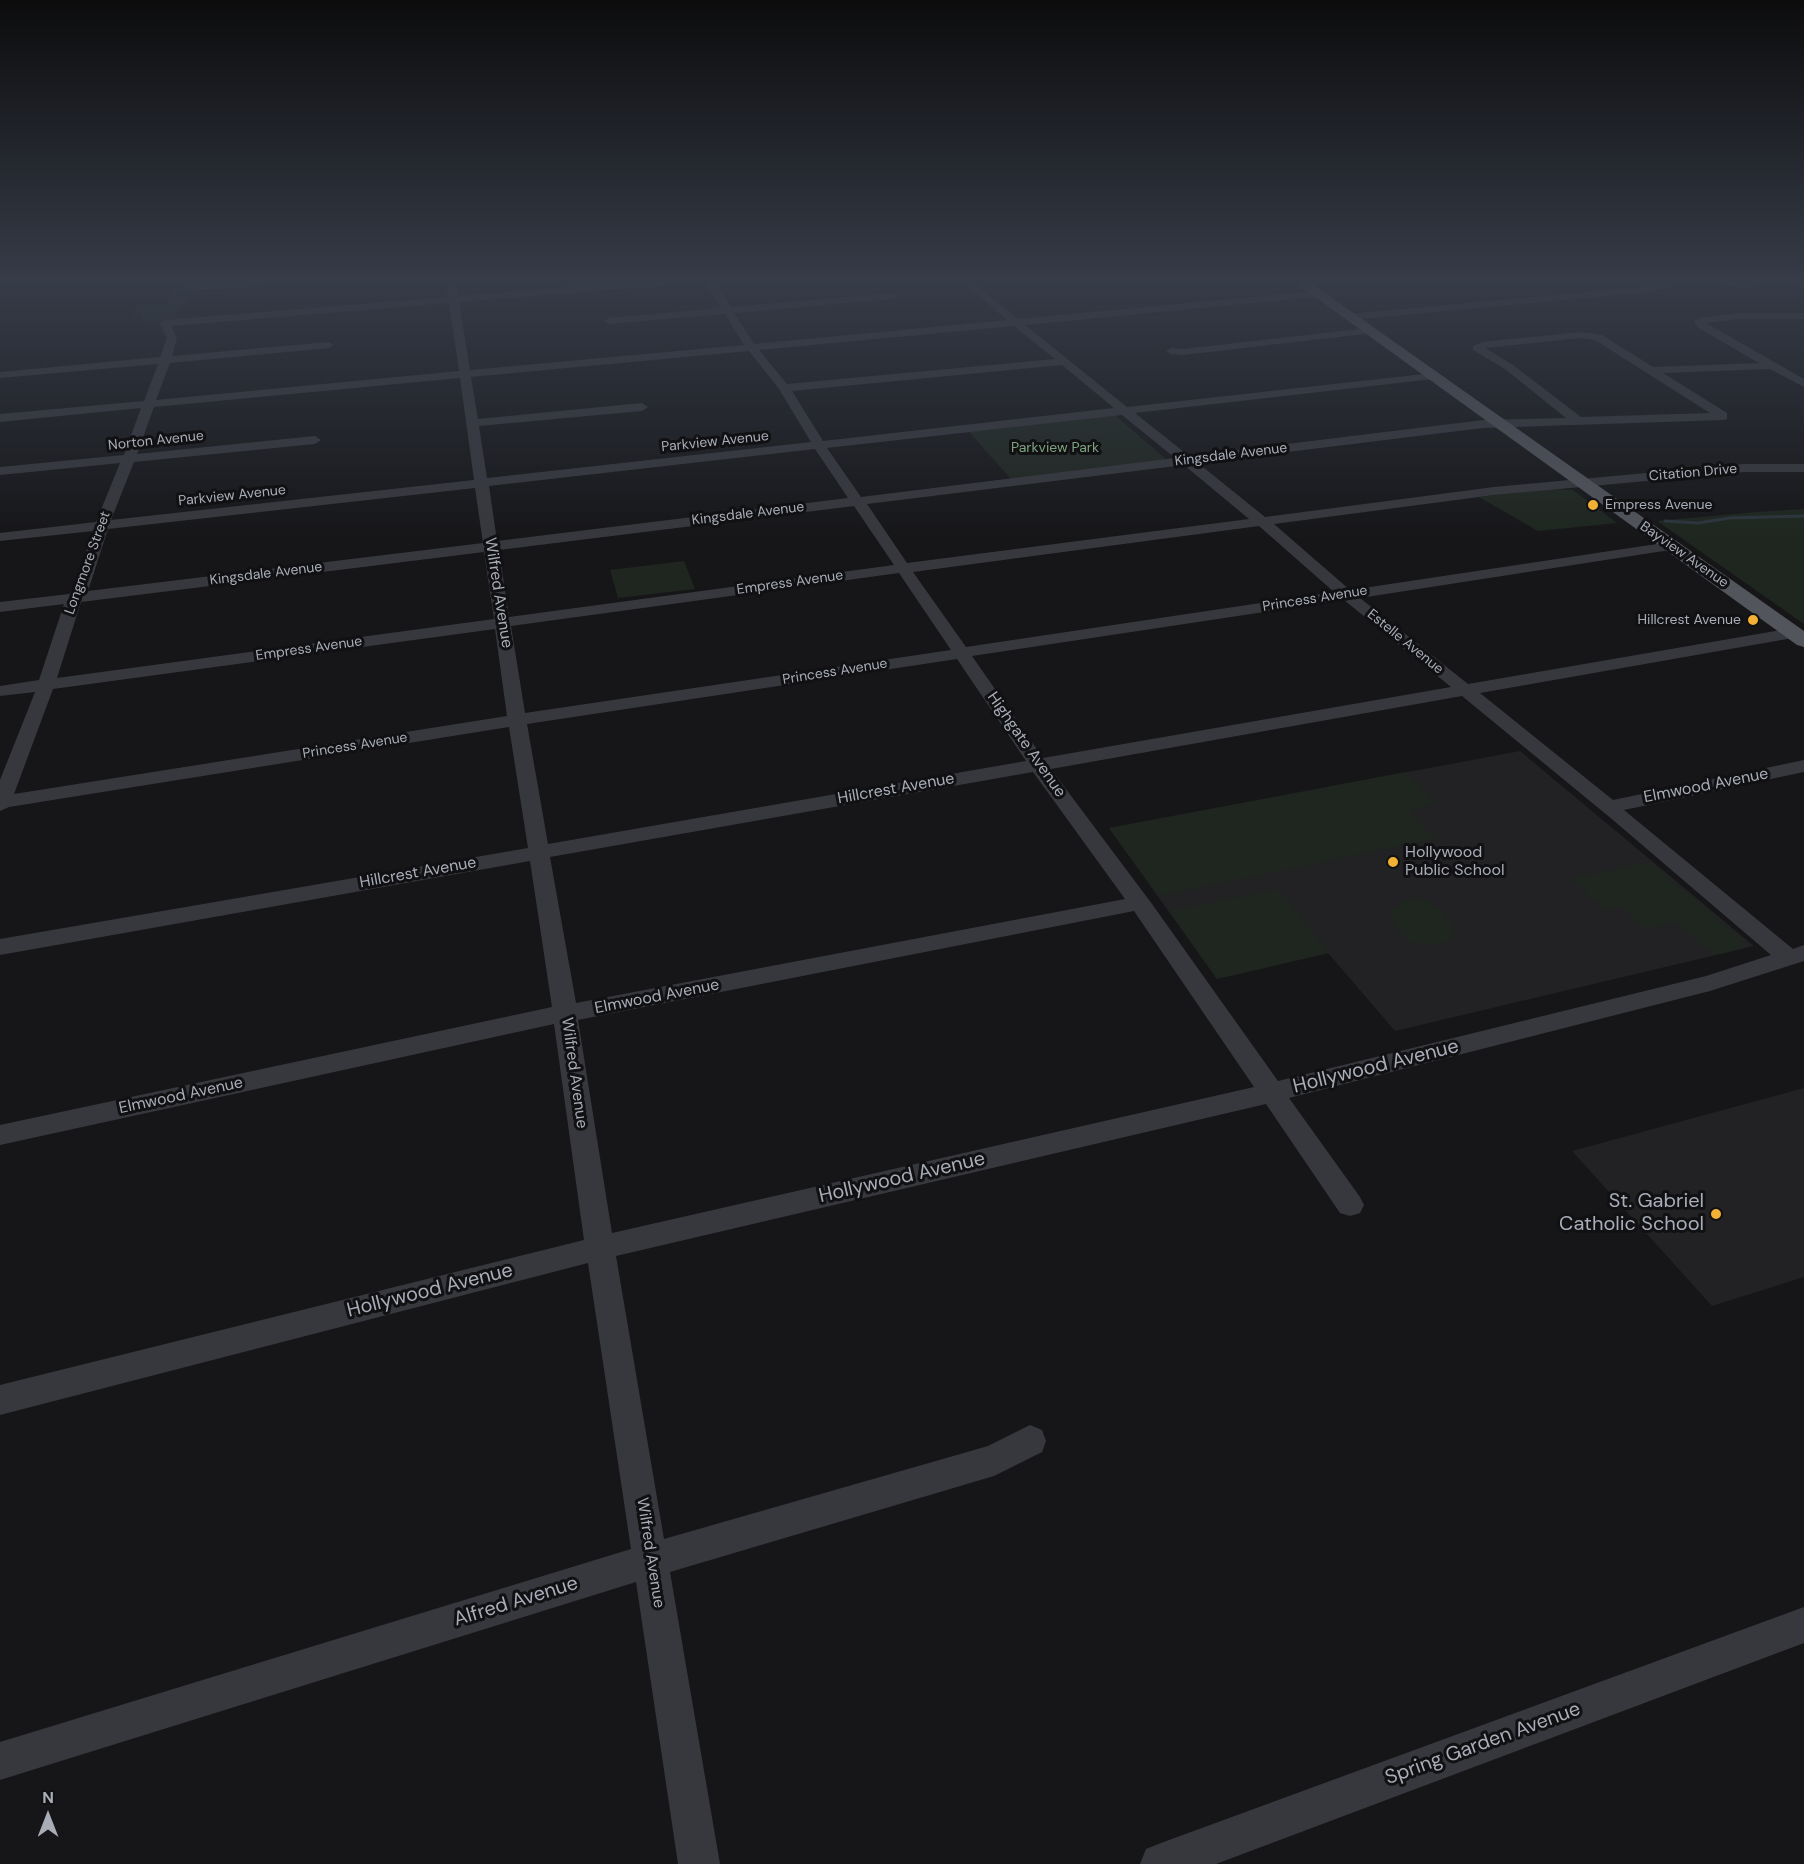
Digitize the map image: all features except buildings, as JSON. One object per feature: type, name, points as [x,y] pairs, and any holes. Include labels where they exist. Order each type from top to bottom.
[{"type":"main road","name":"Bayview Avenue","points":[[1421,368],[1798,637]]},
{"type":"street","points":[[0,375],[77,368]]},
{"type":"street","name":"Longmore Street","points":[[0,803],[46,685],[74,598],[80,592],[101,526],[162,368]]},
{"type":"street","name":"Wilfred Avenue","points":[[465,368],[517,720],[699,1864]]},
{"type":"street","points":[[0,418],[530,368]]},
{"type":"street","name":"Highgate Avenue","points":[[768,368],[784,388],[819,445],[902,568],[1038,765],[1139,903],[1350,1205]]},
{"type":"street","points":[[784,388],[999,368]]},
{"type":"street","name":"Estelle Avenue","points":[[1070,368],[1261,521],[1346,594],[1608,807],[1796,955]]},
{"type":"street","points":[[1510,368],[1577,420]]},
{"type":"street","points":[[1648,368],[1651,370],[1711,368]]},
{"type":"street","points":[[1774,368],[1804,384]]},
{"type":"street","name":"Kingsdale Avenue","points":[[0,608],[1497,423],[1723,416],[1651,370]]},
{"type":"street","name":"Parkview Avenue","points":[[0,537],[1432,376]]},
{"type":"street","points":[[473,423],[642,406]]},
{"type":"street","name":"Norton Avenue","points":[[0,471],[315,440]]},
{"type":"street","name":"Citation Drive","points":[[1581,482],[1744,468],[1804,468]]},
{"type":"street","name":"Empress Avenue","points":[[0,692],[902,568],[1494,491],[1581,482]]},
{"type":"street","name":"Princess Avenue","points":[[0,803],[517,720],[1670,546]]},
{"type":"street","name":"Hillcrest Avenue","points":[[0,947],[1465,690],[1798,637]]},
{"type":"street","name":"Elmwood Avenue","points":[[1608,807],[1804,766]]},
{"type":"street","name":"Elmwood Avenue","points":[[0,1135],[565,1015],[1139,903]]},
{"type":"street","name":"Hollywood Avenue","points":[[0,1400],[600,1248],[1270,1093],[1710,983],[1796,955]]},
{"type":"street","name":"Alfred Avenue","points":[[0,1761],[651,1561],[994,1460],[1030,1441]]},
{"type":"street","name":"Spring Garden Avenue","points":[[1161,1864],[1804,1625]]},
{"type":"shaded area","name":"Hollywood Public School","points":[[1520,751],[1754,946],[1395,1031],[1328,953],[1217,979],[1109,828]]},
{"type":"shaded area","name":"St. Gabriel Catholic School","points":[[1804,1088],[1804,1277],[1712,1306],[1572,1151]]},
{"type":"green space","name":"Parkview Park","points":[[1115,415],[1167,460],[1011,479],[969,432]]},
{"type":"green space","points":[[1550,489],[1573,490],[1617,523],[1538,531],[1479,497]]},
{"type":"green space","points":[[1804,509],[1804,624],[1657,521],[1756,512]]},
{"type":"green space","points":[[684,561],[695,589],[618,598],[610,570]]},
{"type":"green space","points":[[1406,772],[1436,803],[1408,812],[1435,839],[1158,896],[1109,828]]},
{"type":"green space","points":[[1650,862],[1735,933],[1745,945],[1741,949],[1715,955],[1676,922],[1645,929],[1621,907],[1604,909],[1571,879]]},
{"type":"green space","points":[[1279,889],[1329,953],[1217,979],[1169,911]]},
{"type":"green space","points":[[1407,899],[1426,900],[1442,911],[1454,928],[1451,940],[1437,945],[1409,942],[1395,925],[1391,911]]},
{"type":"waterway","points":[[1665,521],[1698,523],[1730,518],[1804,516]]},
{"type":"place","name":"Empress Avenue","points":[[1593,505]]},
{"type":"place","name":"Hillcrest Avenue","points":[[1753,620]]},
{"type":"place","name":"Hollywood Public School","points":[[1393,862]]},
{"type":"place","name":"St. Gabriel Catholic School","points":[[1716,1214]]}]
